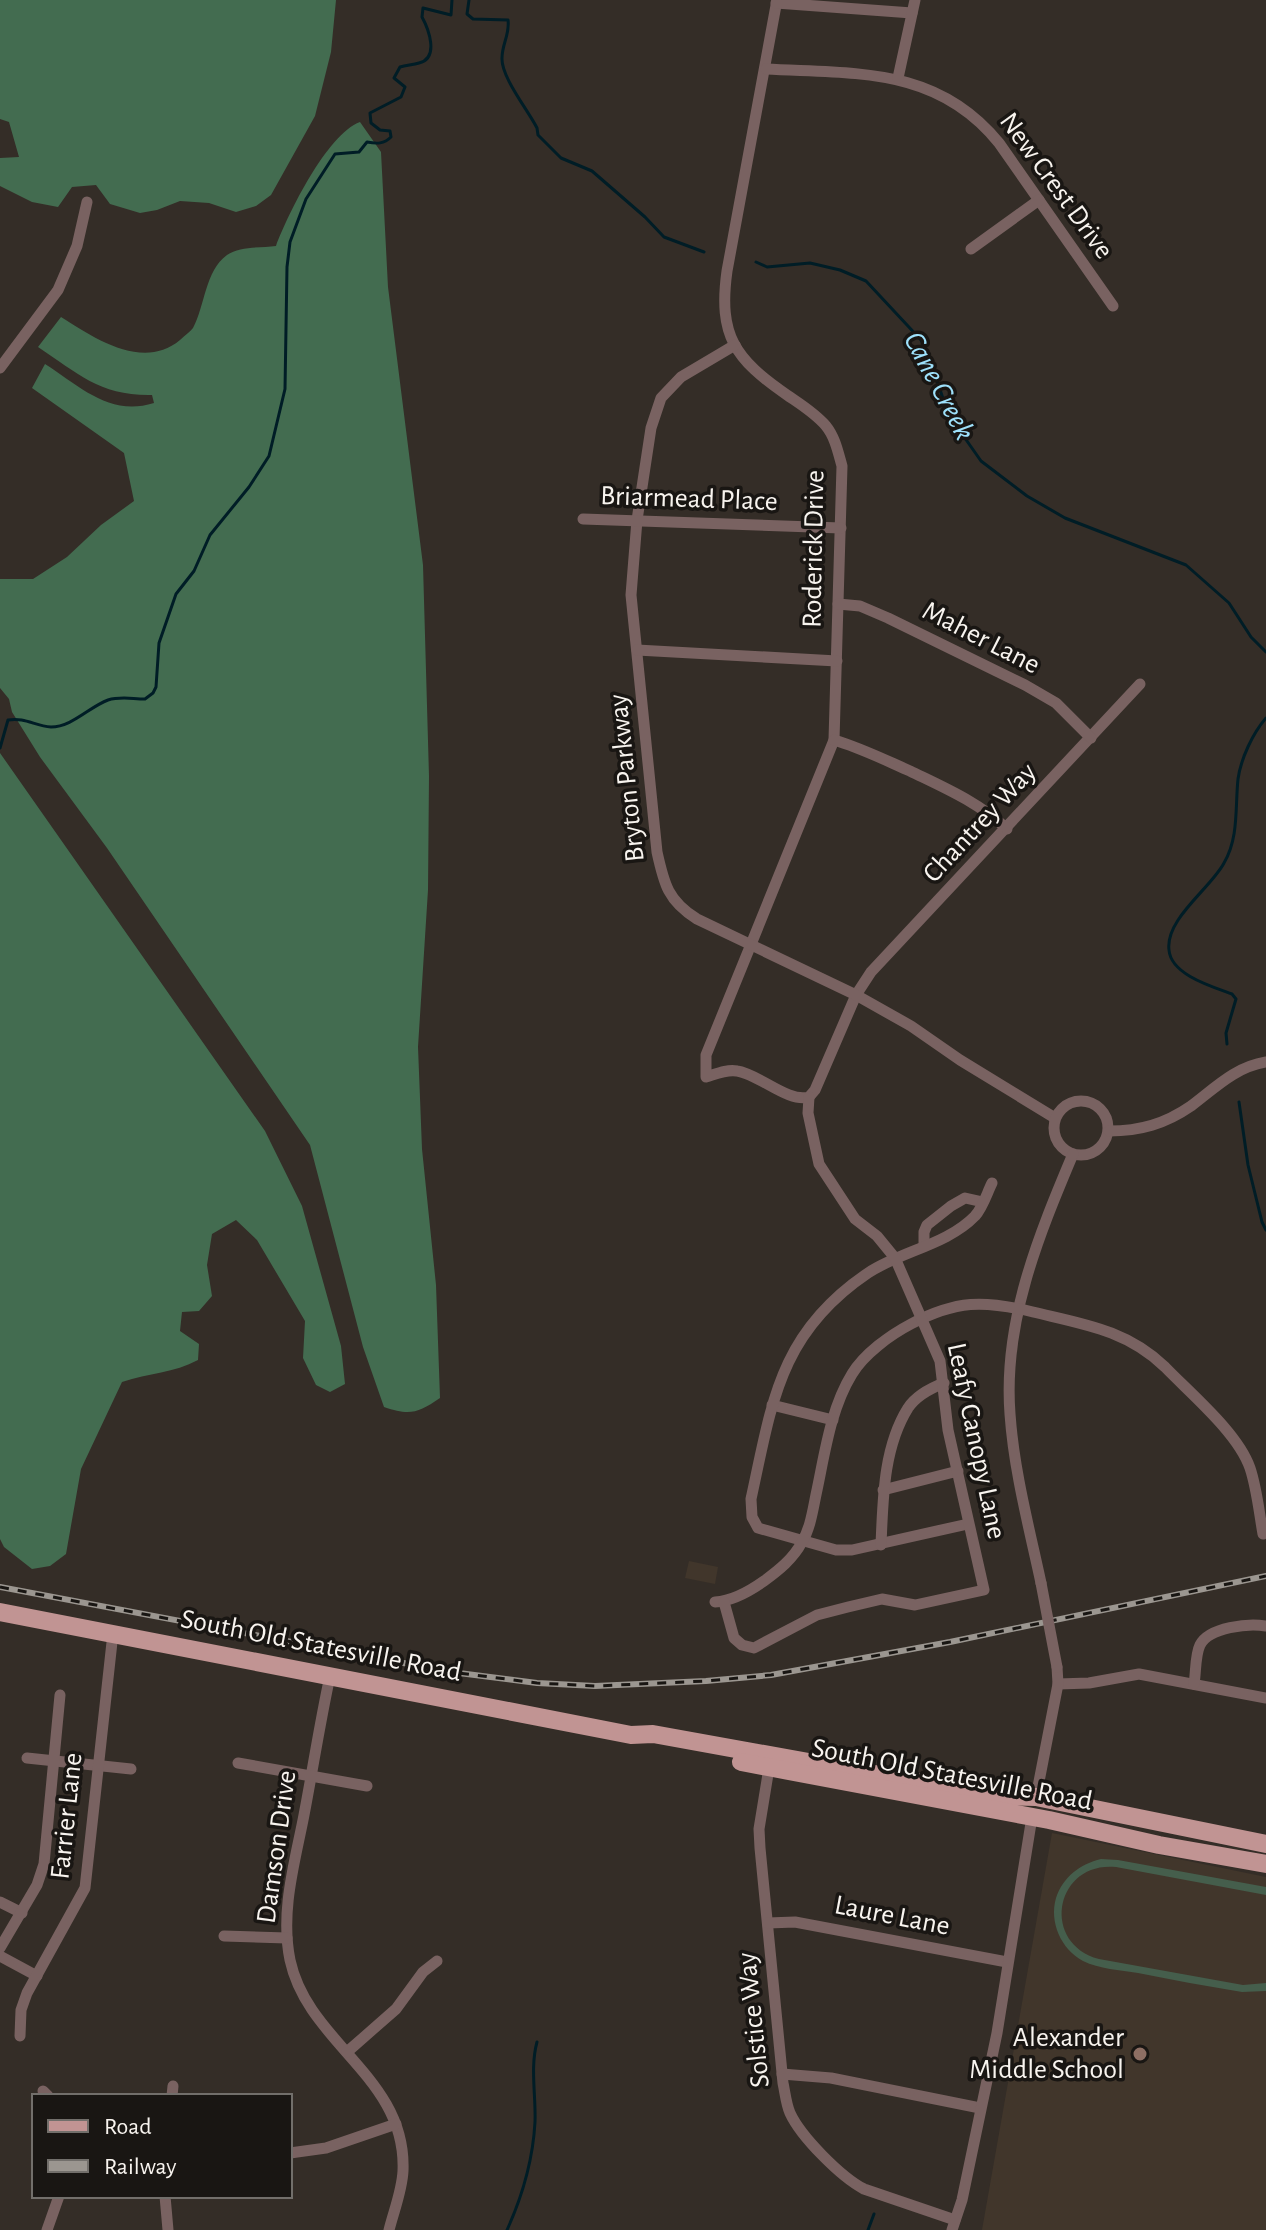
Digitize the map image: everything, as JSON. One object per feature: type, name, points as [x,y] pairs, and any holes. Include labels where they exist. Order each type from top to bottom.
[{"type":"main road","name":"South Old Statesville Road","points":[[0,1612],[631,1735],[653,1734],[996,1796],[1036,1797],[1266,1844]]},
{"type":"main road","name":"South Old Statesville Road","points":[[631,1735],[651,1746],[1266,1864]]},
{"type":"main road","points":[[906,1794],[949,1795],[1025,1807],[1036,1797]]},
{"type":"main road","points":[[1032,1817],[1047,1811],[1112,1822],[1132,1817]]},
{"type":"street","points":[[898,78],[915,0]]},
{"type":"street","points":[[777,2],[912,13]]},
{"type":"street","name":"Roderick Drive","points":[[777,2],[726,284],[726,323],[747,365],[827,427],[842,466],[834,740],[706,1055],[706,1077],[738,1071],[796,1098],[809,1097]]},
{"type":"street","name":"New Crest Drive","points":[[766,69],[898,78],[936,91],[971,113],[999,143],[1113,306]]},
{"type":"street","points":[[971,249],[1039,200]]},
{"type":"street","points":[[0,368],[58,290],[77,246],[87,202]]},
{"type":"street","name":"Bryton Parkway","points":[[735,345],[681,377],[661,398],[651,428],[637,522],[631,595],[657,852],[663,878],[680,908],[714,928],[856,995],[911,1026],[1055,1118]]},
{"type":"street","name":"Briarmead Place","points":[[583,519],[841,528]]},
{"type":"street","name":"Maher Lane","points":[[838,604],[860,606],[888,618],[1025,685],[1056,703],[1091,738]]},
{"type":"street","points":[[637,650],[837,661]]},
{"type":"street","name":"Chantrey Way","points":[[809,1097],[815,1090],[856,995],[881,961],[1140,684]]},
{"type":"street","points":[[834,740],[860,747],[969,799],[1007,829]]},
{"type":"street","points":[[1109,1131],[1149,1128],[1191,1106],[1240,1070],[1266,1062]]},
{"type":"street","name":"Leafy Canopy Lane","points":[[803,1541],[779,1571],[750,1591],[719,1602],[734,1638],[742,1645],[754,1648],[817,1615],[882,1599],[915,1605],[984,1590],[948,1430],[940,1361],[895,1258],[877,1236],[855,1219],[819,1164],[808,1113],[809,1097]]},
{"type":"street","points":[[1083,1100],[1105,1113],[1109,1131],[1095,1152],[1073,1154],[1057,1142],[1053,1126],[1055,1118],[1066,1105],[1083,1100]]},
{"type":"street","points":[[1036,1797],[1058,1684],[1057,1667],[1017,1468],[1010,1412],[1010,1359],[1017,1308],[1045,1219],[1073,1154]]},
{"type":"street","points":[[968,1524],[881,1545],[836,1550],[758,1528],[752,1517],[751,1499],[772,1405],[792,1353],[804,1334],[835,1300],[868,1273],[953,1233],[976,1215],[992,1183]]},
{"type":"street","points":[[924,1246],[927,1225],[951,1206],[965,1198],[983,1202]]},
{"type":"street","points":[[803,1541],[833,1420],[852,1374],[897,1332],[943,1308],[977,1302],[1017,1308],[1113,1332],[1151,1354],[1226,1428],[1250,1466],[1263,1534]]},
{"type":"street","points":[[881,1545],[883,1490],[896,1437],[908,1408],[929,1389],[944,1383]]},
{"type":"street","points":[[772,1405],[833,1420]]},
{"type":"street","points":[[883,1490],[958,1471]]},
{"type":"street","points":[[1194,1684],[1200,1646],[1204,1641],[1214,1633],[1255,1624],[1266,1626]]},
{"type":"street","name":"Farrier Lane","points":[[20,2036],[21,2010],[85,1888],[113,1633]]},
{"type":"street","points":[[1058,1684],[1089,1683],[1139,1674],[1266,1698]]},
{"type":"street","name":"Damson Drive","points":[[330,1676],[289,1896],[287,1938],[291,1961],[306,2001],[324,2027],[380,2091],[396,2124],[403,2170],[389,2230]]},
{"type":"street","points":[[0,1948],[37,1885],[44,1864],[60,1695]]},
{"type":"street","points":[[27,1758],[131,1769]]},
{"type":"street","points":[[238,1763],[367,1786]]},
{"type":"street","name":"Solstice Way","points":[[769,1768],[759,1829],[782,2074],[790,2114],[834,2168],[850,2182],[954,2225]]},
{"type":"street","points":[[954,2225],[997,2033],[1032,1817]]},
{"type":"street","points":[[0,1902],[22,1913]]},
{"type":"street","name":"Laure Lane","points":[[768,1923],[795,1922],[1007,1962]]},
{"type":"street","points":[[224,1936],[287,1938]]},
{"type":"street","points":[[0,1956],[37,1976]]},
{"type":"street","points":[[347,2052],[396,2009],[423,1972],[437,1961]]},
{"type":"street","points":[[782,2074],[831,2078],[980,2108]]},
{"type":"street","points":[[292,2153],[326,2148],[396,2124]]},
{"type":"street","points":[[47,2230],[58,2198]]},
{"type":"street","points":[[165,2198],[168,2230]]},
{"type":"shaded area","points":[[689,1561],[718,1567],[715,1584],[685,1578]]},
{"type":"shaded area","name":"Alexander Middle School","points":[[1052,1833],[1266,1877],[1266,2230],[982,2230]]},
{"type":"green space","points":[[0,0],[336,0],[331,52],[315,116],[271,195],[256,206],[236,212],[209,203],[180,201],[140,213],[110,204],[96,185],[72,187],[58,207],[32,202],[0,186],[0,158],[19,157],[9,122],[0,119]]},
{"type":"green space","points":[[360,122],[381,152],[388,287],[423,565],[429,776],[428,890],[418,1047],[422,1149],[436,1285],[440,1398],[419,1410],[407,1412],[384,1407],[363,1347],[310,1145],[107,848],[40,757],[0,688],[0,579],[33,579],[67,557],[101,525],[134,501],[124,453],[32,388],[45,364],[110,403],[138,406],[154,403],[152,395],[118,392],[91,382],[38,347],[61,317],[103,342],[135,352],[166,349],[180,340],[193,328],[210,279],[220,262],[238,250],[276,246],[299,196],[322,158],[347,129]]},
{"type":"green space","points":[[0,753],[265,1131],[302,1206],[341,1346],[345,1384],[330,1392],[316,1385],[303,1358],[305,1321],[257,1240],[236,1220],[212,1234],[207,1265],[212,1296],[199,1311],[182,1312],[180,1331],[199,1344],[198,1360],[180,1368],[122,1382],[81,1469],[66,1554],[50,1566],[32,1569],[4,1547],[0,1539]]},
{"type":"green space","points":[[1101,1859],[1266,1887],[1266,1895],[1116,1867],[1095,1869],[1079,1877],[1068,1889],[1062,1905],[1062,1921],[1068,1937],[1080,1950],[1099,1959],[1243,1985],[1266,1983],[1266,1991],[1242,1992],[1110,1969],[1089,1964],[1075,1956],[1063,1942],[1056,1925],[1056,1898],[1073,1872]]},
{"type":"waterway","points":[[0,748],[8,720],[59,726],[108,700],[145,699],[153,693],[159,643],[176,594],[194,571],[210,535],[249,487],[269,456],[285,389],[290,242],[306,199],[335,154],[359,152],[367,142],[380,143],[391,137],[390,131],[380,130],[371,123],[370,113],[401,97],[405,87],[394,78],[400,67],[419,63],[429,55],[431,42],[422,17],[423,8],[451,15],[452,0]]},
{"type":"waterway","name":"Cane Creek","points":[[469,0],[467,14],[473,19],[508,20],[503,66],[538,135],[561,158],[592,171],[664,237],[704,252]]},
{"type":"waterway","name":"Cane Creek","points":[[756,262],[767,267],[810,263],[840,270],[866,281],[921,340],[948,414],[981,461],[1027,496],[1065,518],[1186,565],[1229,603],[1251,637],[1266,652]]},
{"type":"waterway","points":[[1227,1044],[1226,1033],[1236,999],[1232,994],[1194,979],[1177,966],[1169,950],[1170,938],[1181,915],[1218,873],[1229,853],[1240,771],[1248,746],[1266,718]]},
{"type":"waterway","points":[[1239,1102],[1248,1165],[1266,1230]]},
{"type":"waterway","points":[[507,2230],[522,2191],[532,2150],[537,2042]]},
{"type":"waterway","points":[[868,2230],[874,2214]]},
{"type":"railway","points":[[0,1587],[451,1672],[537,1683],[595,1686],[771,1675],[950,1642],[1266,1576]]},
{"type":"place","name":"Alexander Middle School","points":[[1140,2054]]}]
